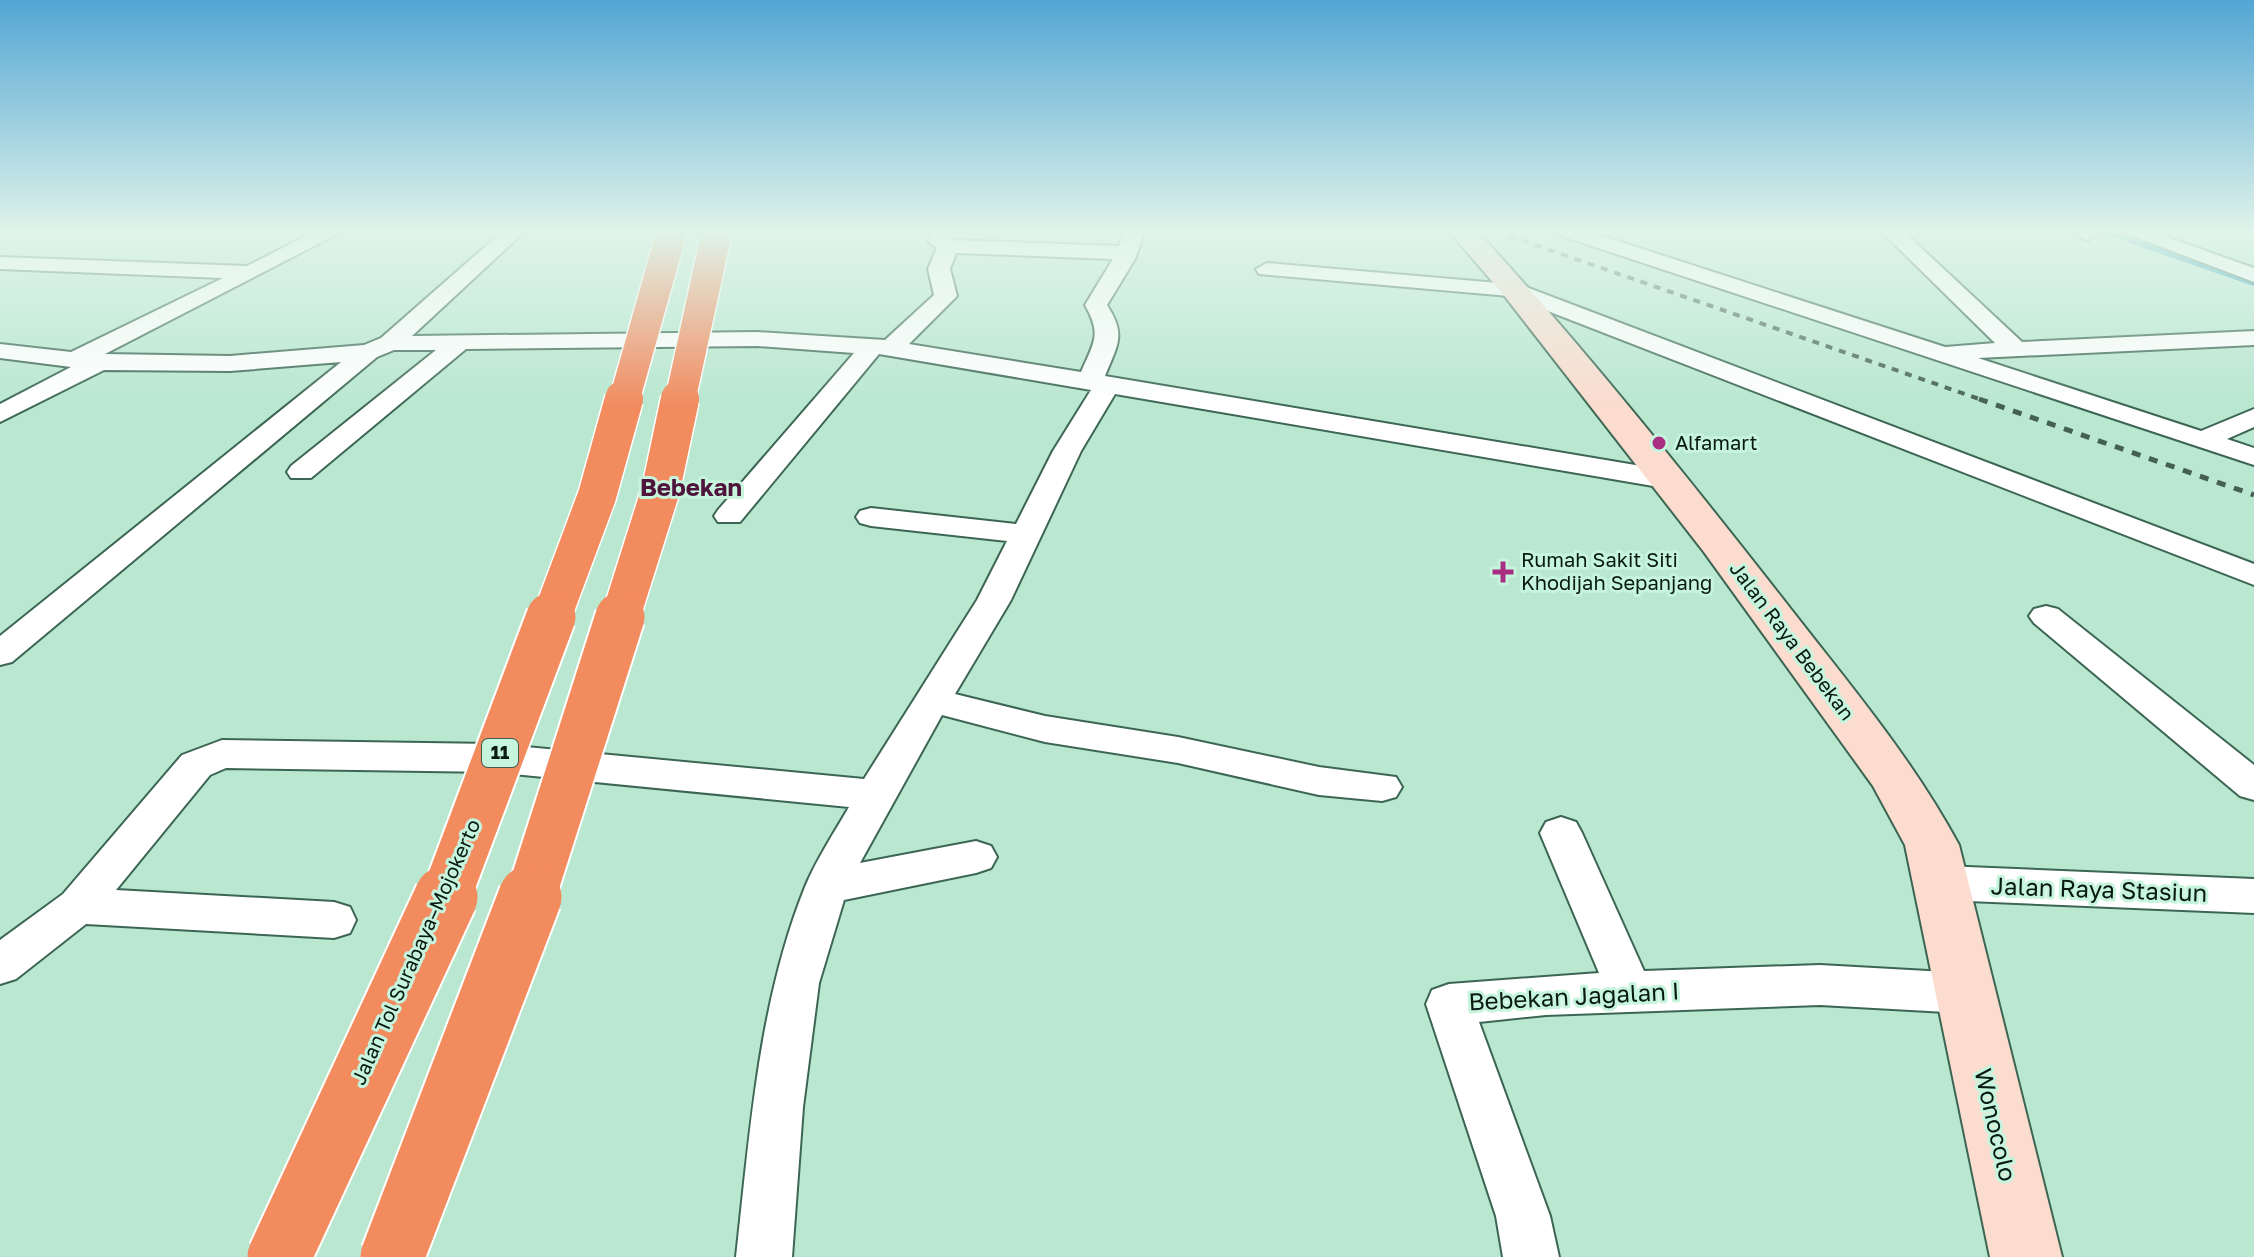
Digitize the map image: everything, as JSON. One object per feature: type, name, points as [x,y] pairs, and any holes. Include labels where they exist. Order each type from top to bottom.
[{"type":"highway","name":"Jalan Tol Surabaya–Mojokerto","points":[[279,1257],[454,874],[597,496],[655,290]]},
{"type":"highway","points":[[392,1257],[539,874],[657,504],[704,290]]},
{"type":"main road","name":"Jalan Raya Bebekan","points":[[1513,290],[1718,543],[1892,775],[1932,845],[1944,883],[1964,993]]},
{"type":"main road","name":"Wonocolo","points":[[1964,993],[2038,1252]]},
{"type":"street","points":[[0,414],[90,360],[220,290]]},
{"type":"street","points":[[0,654],[447,290]]},
{"type":"street","points":[[729,516],[882,347],[946,296],[944,290]]},
{"type":"street","points":[[764,1257],[778,1107],[796,983],[827,886],[875,795],[994,600],[1067,451],[1098,383],[1108,325],[1096,305],[1105,290]]},
{"type":"street","points":[[1509,290],[2254,575]]},
{"type":"street","points":[[1743,290],[2254,457]]},
{"type":"street","points":[[1953,290],[2016,349]]},
{"type":"street","points":[[1934,353],[2254,338]]},
{"type":"street","points":[[0,351],[142,367],[209,367],[379,348],[459,343],[757,339],[882,347],[1665,479]]},
{"type":"street","points":[[301,472],[459,343]]},
{"type":"street","points":[[0,373],[34,357]]},
{"type":"street","points":[[2203,440],[2254,417]]},
{"type":"street","points":[[871,517],[1025,534]]},
{"type":"street","points":[[2046,616],[2254,786]]},
{"type":"street","points":[[935,701],[1045,729],[1178,750],[1319,781],[1382,787]]},
{"type":"street","points":[[0,965],[78,906],[196,765],[222,754],[494,758],[875,795]]},
{"type":"street","points":[[1561,833],[1631,993]]},
{"type":"street","points":[[827,886],[976,857]]},
{"type":"street","name":"Jalan Raya Stasiun","points":[[1944,883],[2254,896]]},
{"type":"street","points":[[78,906],[334,920]]},
{"type":"street","name":"Bebekan Jagalan I","points":[[1531,1257],[1523,1216],[1449,1004],[1820,985],[1964,993]]},
{"type":"railway","points":[[1664,290],[1985,401]]},
{"type":"railway","points":[[1979,399],[2254,495]]},
{"type":"place","name":"Alfamart","points":[[1659,443]]},
{"type":"place","name":"Rumah Sakit Siti Khodijah Sepanjang","points":[[1503,572]]},
{"type":"district","name":"Bebekan","points":[[691,488]]}]
